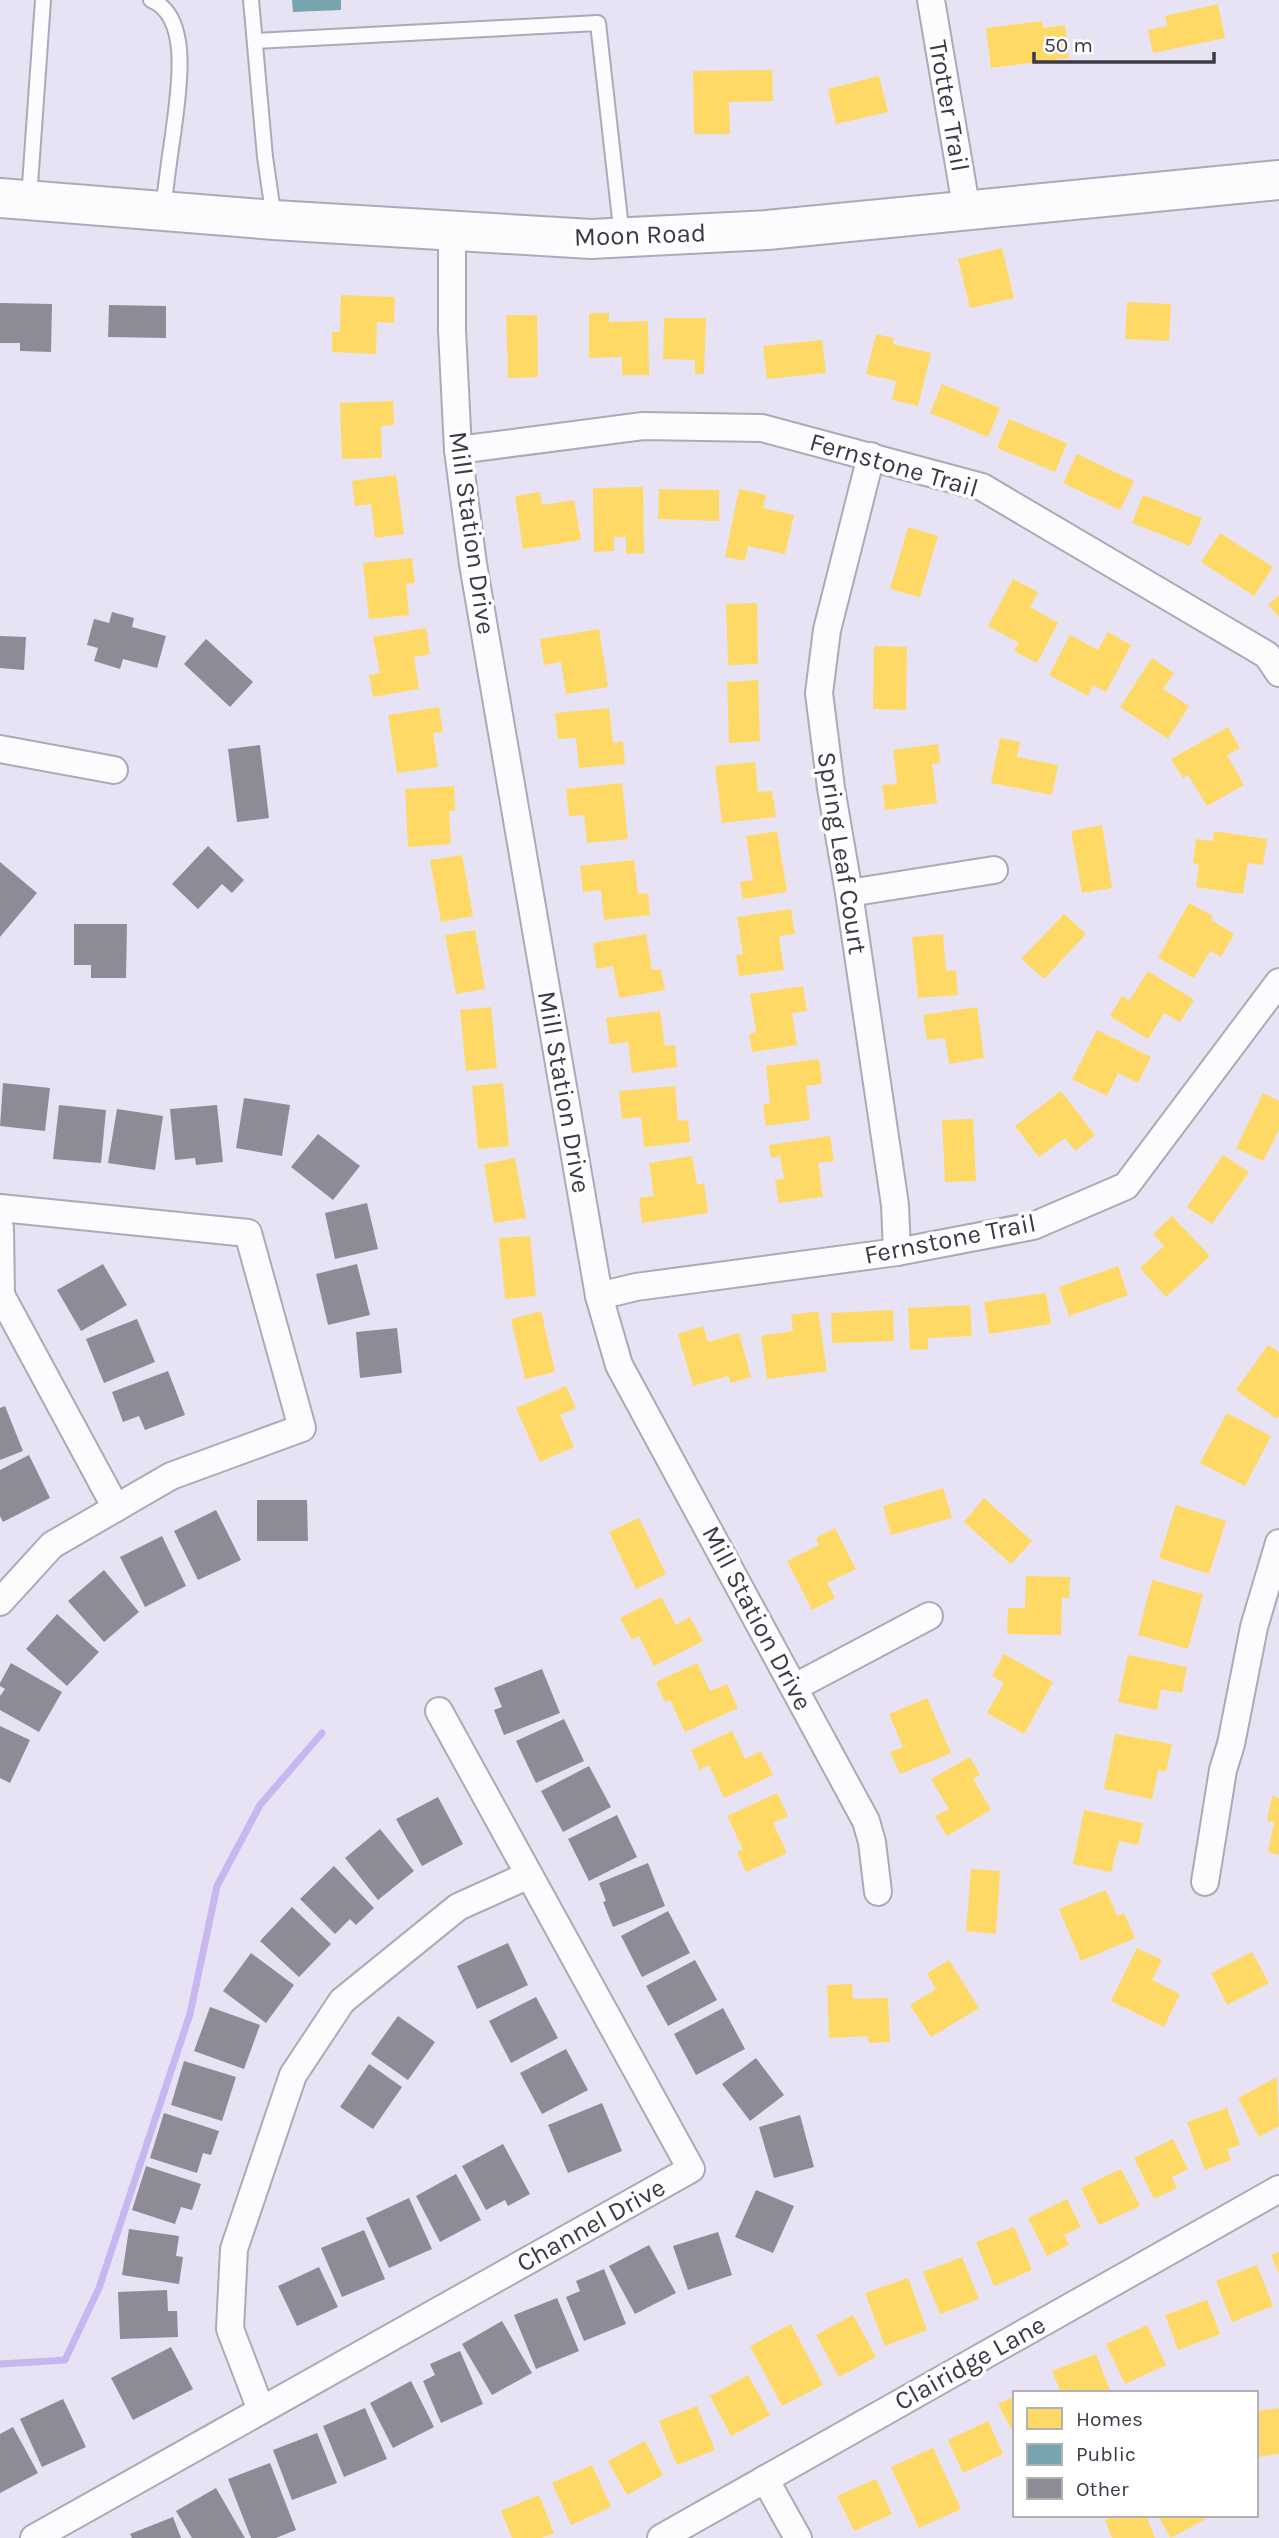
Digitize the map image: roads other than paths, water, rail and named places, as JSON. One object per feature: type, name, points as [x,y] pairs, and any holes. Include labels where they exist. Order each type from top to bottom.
[{"type":"street","name":"Trotter Trail","points":[[931,0],[967,212]]},
{"type":"street","name":"Moon Road","points":[[14,200],[274,220],[591,239],[767,230],[1279,180]]},
{"type":"street","name":"Mill Station Drive","points":[[452,231],[452,330],[458,450],[473,564],[599,1296],[619,1365],[866,1821],[872,1842],[878,1892]]},
{"type":"street","name":"Fernstone Trail","points":[[458,450],[643,426],[762,428],[871,456],[982,487],[1267,655],[1279,673]]},
{"type":"street","name":"Spring Leaf Court","points":[[871,456],[827,630],[819,693],[895,1205],[897,1252]]},
{"type":"street","points":[[0,749],[114,770]]},
{"type":"street","points":[[849,893],[994,870]]},
{"type":"street","name":"Fernstone Trail","points":[[599,1296],[636,1287],[897,1252],[1032,1226],[1126,1186],[1279,982]]},
{"type":"street","points":[[0,1208],[248,1233],[302,1428],[171,1476],[52,1545],[0,1602]]},
{"type":"street","points":[[0,1228],[1,1294],[116,1508]]},
{"type":"street","points":[[1205,1882],[1223,1770],[1231,1744],[1254,1627],[1279,1543]]},
{"type":"street","points":[[795,1688],[929,1616]]},
{"type":"street","name":"Channel Drive","points":[[34,2538],[691,2169],[439,1711]]},
{"type":"street","points":[[261,2410],[230,2329],[234,2249],[293,2075],[342,2001],[458,1907],[529,1874]]},
{"type":"street","name":"Clairidge Lane","points":[[661,2538],[1279,2189]]},
{"type":"street","points":[[765,2479],[798,2538]]},
{"type":"lane","points":[[14,200],[43,0]]},
{"type":"lane","points":[[151,0],[158,3],[168,14],[176,30],[180,53],[179,86],[163,211]]},
{"type":"lane","points":[[251,0],[265,157],[274,220]]},
{"type":"lane","points":[[255,41],[598,23],[622,237]]},
{"type":"waterway","points":[[0,2364],[65,2360],[99,2288],[190,2014],[217,1886],[260,1805],[322,1733]]}]
